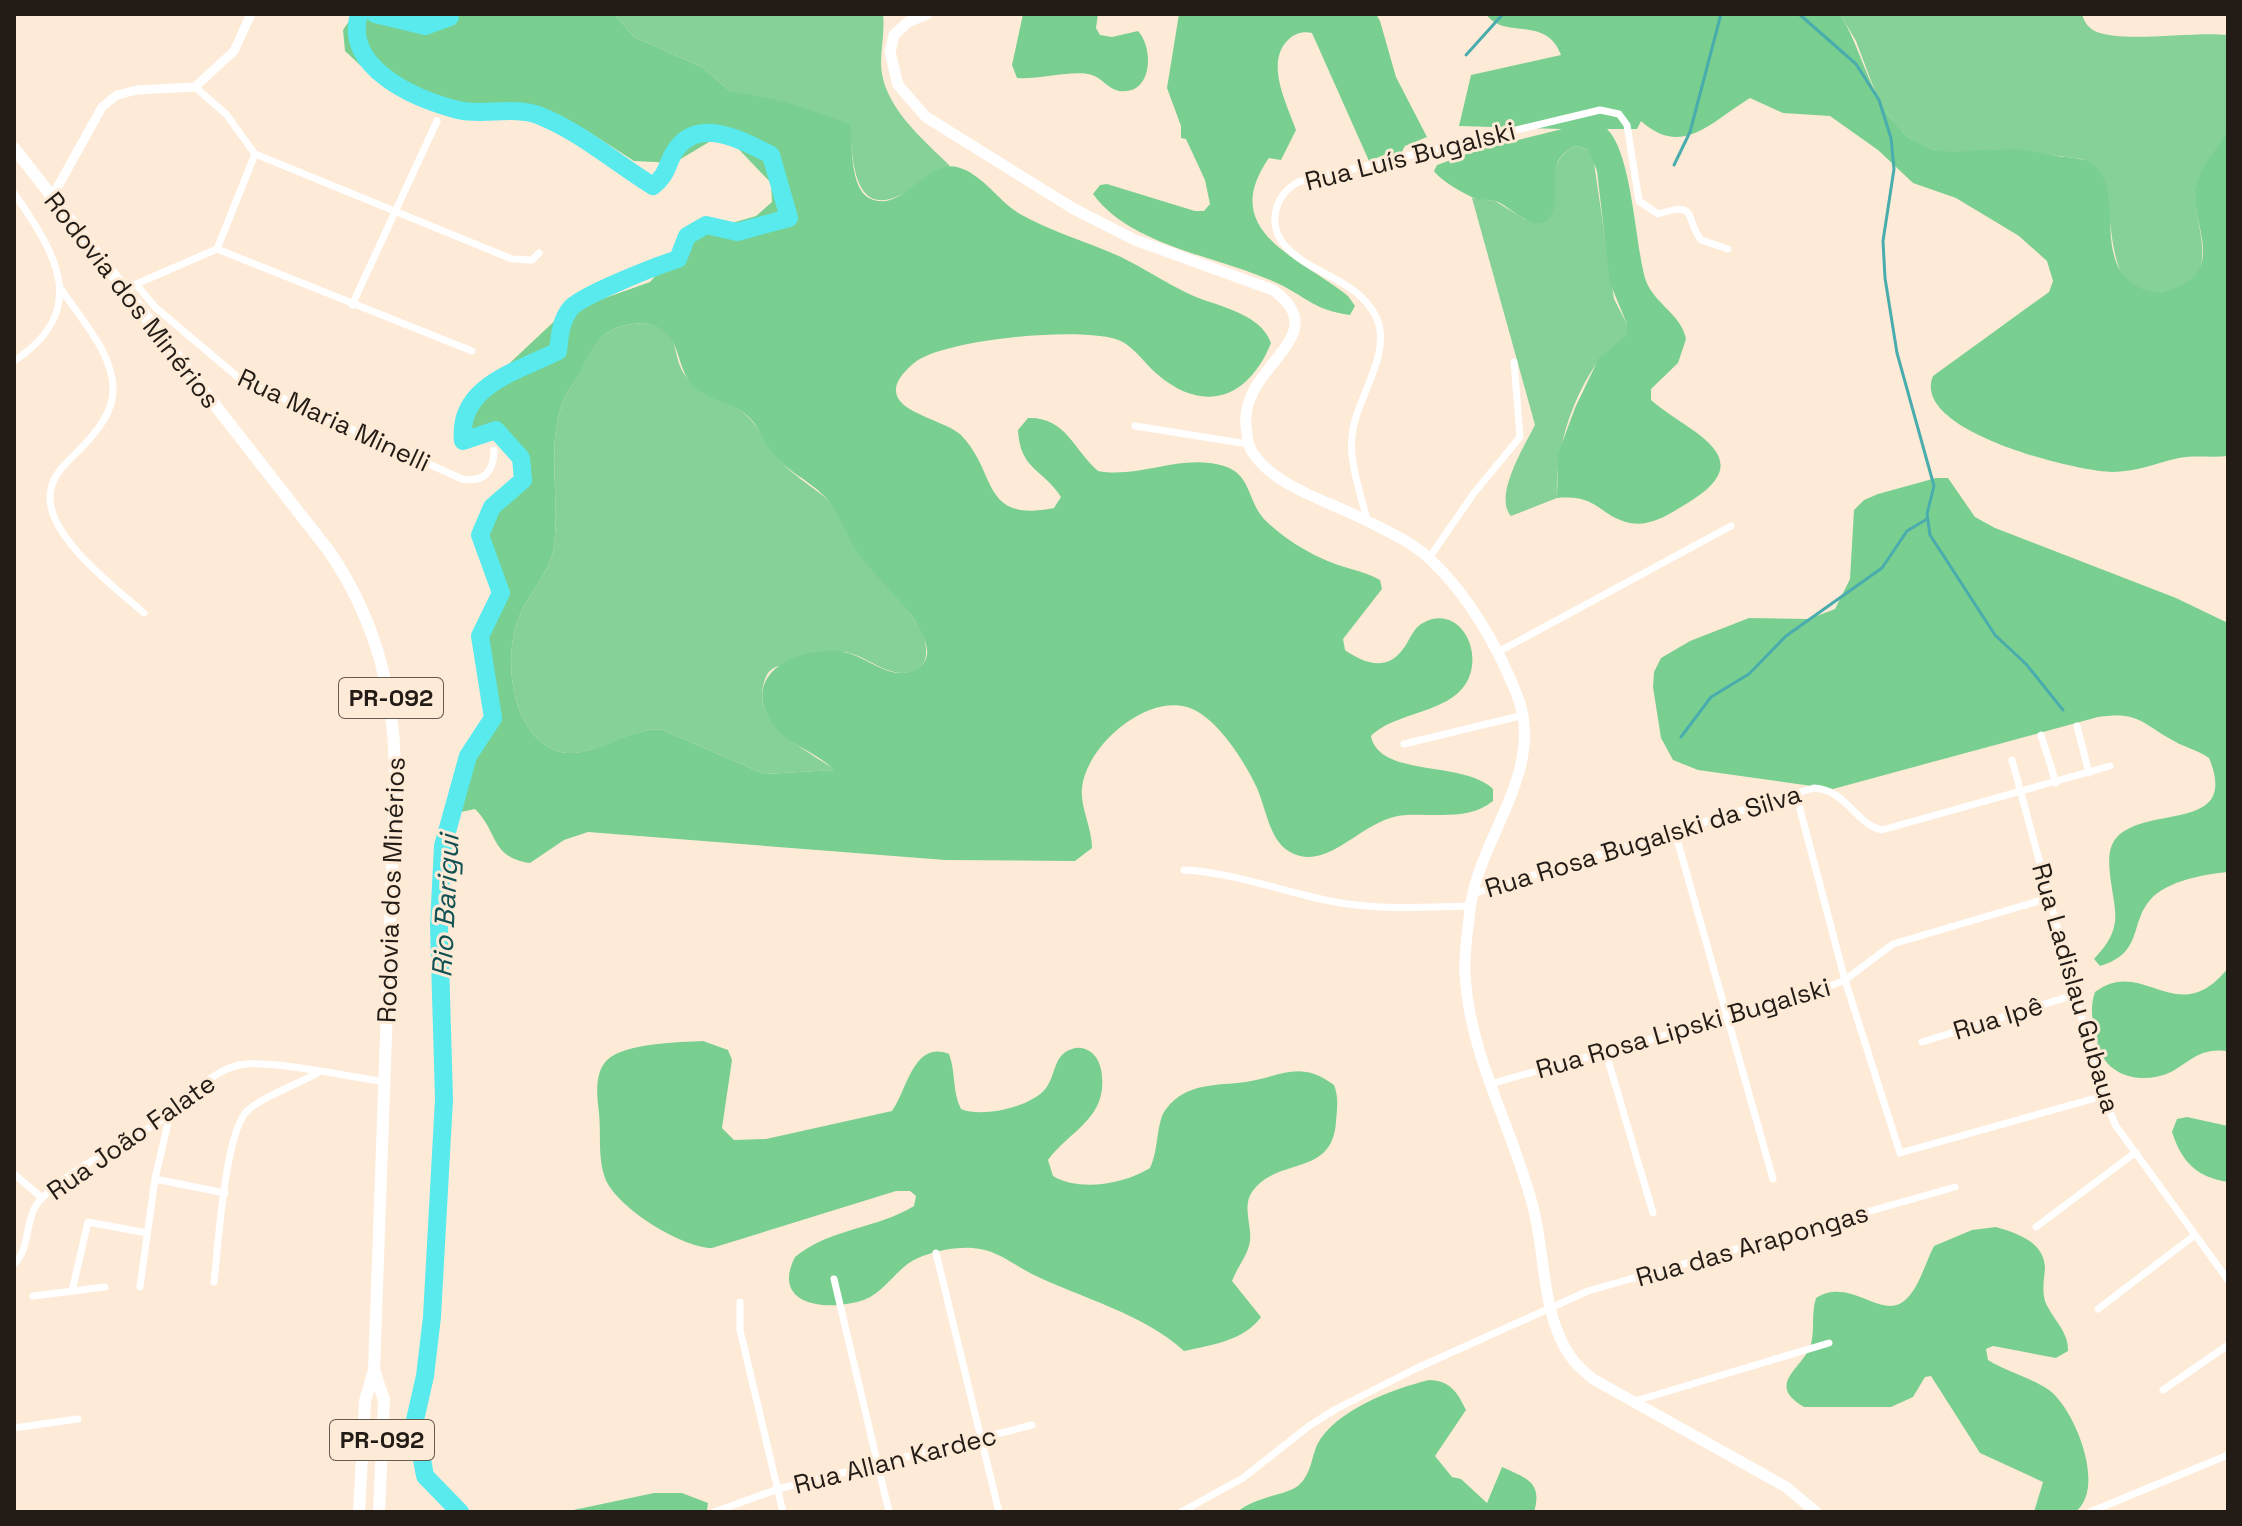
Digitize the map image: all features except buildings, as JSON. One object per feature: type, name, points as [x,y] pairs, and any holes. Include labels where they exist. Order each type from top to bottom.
[{"type":"main road","points":[[927,14],[905,18],[894,35],[892,70],[898,85],[926,117],[1074,209],[1135,240],[1273,290],[1290,303],[1296,316],[1295,332],[1251,391],[1245,404],[1248,444],[1268,469],[1287,482],[1367,520],[1429,558],[1498,652],[1524,715],[1527,743],[1524,759],[1471,900],[1465,972],[1473,1027],[1533,1207],[1550,1308],[1570,1356],[1593,1379],[1786,1487],[1816,1512]]},
{"type":"main road","name":"Rodovia dos Minérios","points":[[14,148],[329,551],[361,603],[390,691],[396,746],[385,1082],[374,1370],[365,1401],[359,1512]]},
{"type":"main road","name":"Rodovia dos Minérios","points":[[374,1370],[384,1400],[379,1512]]},
{"type":"street","points":[[52,197],[107,103],[137,90],[195,87],[234,51],[251,14]]},
{"type":"street","points":[[195,87],[226,114],[255,154],[512,259],[532,260],[539,253]]},
{"type":"street","name":"Rua Luís Bugalski","points":[[1367,520],[1351,440],[1381,335],[1376,318],[1360,296],[1287,249],[1276,230],[1275,209],[1285,189],[1298,182],[1600,110],[1619,114],[1627,125],[1639,201],[1658,214],[1676,209],[1687,210],[1693,216],[1701,240],[1728,249]]},
{"type":"street","points":[[352,305],[437,121]]},
{"type":"street","points":[[123,289],[217,249],[255,154]]},
{"type":"street","points":[[14,193],[52,251],[61,289],[104,357],[114,394],[95,432],[55,478],[51,507],[80,555],[144,613]]},
{"type":"street","points":[[217,249],[410,329],[472,351]]},
{"type":"street","name":"Rua Maria Minelli","points":[[136,284],[155,307],[240,379],[462,479],[474,482],[484,478],[491,470],[494,450]]},
{"type":"street","points":[[14,361],[45,335],[55,315],[61,289]]},
{"type":"street","points":[[1429,558],[1474,493],[1520,437],[1514,362]]},
{"type":"street","points":[[1135,426],[1248,444]]},
{"type":"street","points":[[1498,652],[1731,526]]},
{"type":"street","points":[[1404,744],[1524,715]]},
{"type":"street","points":[[2077,726],[2089,773]]},
{"type":"street","points":[[2041,735],[2056,783]]},
{"type":"street","name":"Rua Ladislau Gubaua","points":[[2012,760],[2103,1096],[2116,1126],[2228,1280]]},
{"type":"street","points":[[2021,793],[2110,766]]},
{"type":"street","name":"Rua Rosa Bugalski da Silva","points":[[1184,870],[1223,872],[1339,903],[1387,908],[1471,900],[1814,788],[1829,789],[1844,799],[1870,827],[1882,830],[2021,793]]},
{"type":"street","points":[[1796,794],[1845,980],[1900,1153],[2103,1096]]},
{"type":"street","points":[[1675,832],[1773,1179]]},
{"type":"street","name":"Rua Rosa Lipski Bugalski","points":[[1490,1084],[1799,998],[1845,980],[1893,944],[2049,898]]},
{"type":"street","name":"Rua Ipê","points":[[1922,1042],[2074,995]]},
{"type":"street","points":[[1606,1053],[1653,1213]]},
{"type":"street","name":"Rua João Falate","points":[[14,1264],[22,1253],[29,1217],[42,1198],[104,1153],[170,1114],[199,1087],[239,1065],[385,1082]]},
{"type":"street","points":[[214,1282],[235,1133],[244,1114],[319,1072]]},
{"type":"street","points":[[140,1287],[155,1179],[170,1114]]},
{"type":"street","points":[[2036,1227],[2136,1152]]},
{"type":"street","points":[[14,1174],[42,1198]]},
{"type":"street","points":[[155,1179],[225,1193]]},
{"type":"street","name":"Rua das Arapongas","points":[[1181,1512],[1243,1478],[1309,1426],[1336,1409],[1415,1369],[1588,1291],[1955,1187]]},
{"type":"street","points":[[72,1291],[88,1222],[147,1233]]},
{"type":"street","points":[[2098,1309],[2195,1235]]},
{"type":"street","points":[[936,1253],[999,1512]]},
{"type":"street","points":[[834,1279],[889,1512]]},
{"type":"street","points":[[33,1296],[105,1287]]},
{"type":"street","points":[[740,1302],[740,1330],[783,1512]]},
{"type":"street","points":[[1630,1402],[1829,1343]]},
{"type":"street","points":[[2163,1390],[2228,1345]]},
{"type":"street","points":[[14,1428],[78,1419]]},
{"type":"street","name":"Rua Allan Kardec","points":[[714,1512],[778,1489],[1032,1425]]},
{"type":"street","points":[[2090,1512],[2228,1455]]},
{"type":"green space","points":[[354,14],[614,14],[634,37],[702,67],[730,91],[785,102],[850,124],[855,175],[858,185],[869,198],[881,201],[892,199],[935,171],[957,167],[975,175],[1020,214],[1121,257],[1196,297],[1246,316],[1265,332],[1271,343],[1251,377],[1238,388],[1223,394],[1208,397],[1174,387],[1121,341],[1079,334],[1016,337],[954,347],[914,363],[900,379],[896,391],[900,401],[910,409],[961,435],[973,450],[994,491],[1002,502],[1013,508],[1030,511],[1054,508],[1061,497],[1023,453],[1018,430],[1028,418],[1041,419],[1060,429],[1098,471],[1129,472],[1192,462],[1233,470],[1245,483],[1261,515],[1286,538],[1323,559],[1380,580],[1382,589],[1343,639],[1345,650],[1359,659],[1382,663],[1397,656],[1421,624],[1443,618],[1460,627],[1472,655],[1467,682],[1457,694],[1444,702],[1398,720],[1371,736],[1377,749],[1389,758],[1480,780],[1493,789],[1493,801],[1463,814],[1390,818],[1332,850],[1318,856],[1304,857],[1290,852],[1277,839],[1250,774],[1218,728],[1187,707],[1170,705],[1136,717],[1106,741],[1094,756],[1082,788],[1092,848],[1075,861],[945,860],[588,832],[564,840],[530,863],[517,860],[501,850],[475,809],[461,812],[452,824],[456,766],[482,734],[487,712],[478,658],[497,587],[482,537],[482,515],[514,488],[515,457],[508,441],[478,439],[469,435],[470,415],[479,392],[563,313],[650,282],[694,234],[756,216],[772,202],[771,183],[729,139],[709,142],[674,163],[634,161],[586,130],[526,109],[428,100],[392,77],[360,65],[345,51],[343,30]],"holes":[[[643,323],[667,333],[673,342],[691,383],[706,395],[749,417],[778,459],[829,501],[857,551],[911,615],[926,642],[926,660],[909,672],[892,672],[850,654],[826,651],[793,658],[768,677],[763,690],[764,705],[772,723],[785,737],[834,770],[764,774],[663,730],[648,730],[590,750],[561,752],[534,735],[517,704],[511,668],[514,632],[523,608],[552,556],[556,511],[555,441],[563,402],[592,349],[604,335],[630,324]]]},
{"type":"green space","points":[[614,14],[883,14],[881,64],[888,94],[906,121],[950,166],[896,197],[881,200],[870,197],[857,178],[849,124],[730,91],[702,67],[634,37]]},
{"type":"green space","points":[[1023,14],[1098,14],[1096,28],[1100,35],[1112,37],[1138,31],[1147,48],[1144,79],[1130,91],[1119,91],[1096,76],[1085,73],[1017,78],[1012,65]]},
{"type":"green space","points":[[1179,14],[1376,14],[1380,21],[1396,77],[1427,137],[1405,146],[1399,157],[1384,155],[1369,161],[1312,33],[1303,32],[1289,39],[1278,59],[1283,96],[1296,130],[1281,160],[1269,158],[1255,184],[1253,205],[1258,224],[1288,255],[1348,296],[1355,306],[1350,315],[1319,307],[1279,284],[1154,239],[1130,227],[1093,194],[1100,185],[1107,184],[1195,211],[1204,211],[1210,204],[1205,180],[1186,139],[1181,138],[1181,126],[1167,88]]},
{"type":"green space","points":[[1486,14],[1840,14],[1887,113],[1897,126],[1921,145],[1960,152],[2024,150],[2080,159],[2092,164],[2102,176],[2108,191],[2116,262],[2125,277],[2150,291],[2166,291],[2181,286],[2194,277],[2201,266],[2203,254],[2196,187],[2201,172],[2228,130],[2228,456],[2179,458],[2121,472],[2092,470],[2033,456],[2000,444],[1946,414],[1933,396],[1933,376],[2049,292],[2053,281],[2047,261],[2019,236],[1956,198],[1913,183],[1878,150],[1830,116],[1783,113],[1750,98],[1709,126],[1683,136],[1656,132],[1641,121],[1637,129],[1607,129],[1622,157],[1645,278],[1654,295],[1679,322],[1686,339],[1678,363],[1651,389],[1651,400],[1712,446],[1720,459],[1719,472],[1709,487],[1686,504],[1660,519],[1645,523],[1619,520],[1582,499],[1557,498],[1558,454],[1575,408],[1599,358],[1627,335],[1627,324],[1610,283],[1597,171],[1588,149],[1577,146],[1565,152],[1559,161],[1555,203],[1547,220],[1541,223],[1529,221],[1498,202],[1470,196],[1434,171],[1437,165],[1475,151],[1562,129],[1459,126],[1471,75],[1561,55],[1546,35],[1504,26]]},
{"type":"green space","points":[[1840,14],[2082,14],[2092,29],[2110,35],[2228,35],[2229,122],[2224,140],[2201,174],[2196,190],[2202,251],[2196,276],[2185,286],[2166,291],[2141,290],[2126,279],[2117,262],[2105,192],[2097,172],[2082,159],[2003,149],[1950,154],[1918,145],[1898,128],[1879,102],[1856,41]]},
{"type":"green space","points":[[1577,146],[1588,149],[1593,156],[1614,299],[1627,324],[1627,335],[1599,360],[1580,391],[1562,444],[1557,498],[1511,516],[1506,507],[1508,484],[1535,425],[1472,198],[1495,201],[1526,220],[1553,206],[1558,162]]},
{"type":"green space","points":[[643,323],[665,330],[673,342],[680,366],[691,382],[746,415],[783,464],[835,507],[924,634],[925,660],[913,671],[894,672],[843,652],[794,661],[768,673],[762,701],[767,714],[786,736],[835,770],[764,774],[663,730],[634,734],[590,750],[561,752],[547,746],[524,721],[513,686],[514,632],[523,608],[552,556],[556,511],[555,441],[561,407],[598,341],[611,330]]},
{"type":"green space","points":[[1936,478],[1948,478],[1975,517],[1995,528],[2176,598],[2228,623],[2228,872],[2187,880],[2158,893],[2144,908],[2130,945],[2114,960],[2100,966],[2094,959],[2105,946],[2115,922],[2109,866],[2112,845],[2117,837],[2131,827],[2202,807],[2212,797],[2215,782],[2209,758],[2139,720],[2123,716],[2098,717],[1833,789],[1698,770],[1673,760],[1661,738],[1653,687],[1654,672],[1661,658],[1690,641],[1749,618],[1809,619],[1835,609],[1850,579],[1854,510],[1864,500],[1878,494]]},
{"type":"green space","points":[[2228,968],[2228,1051],[2203,1053],[2171,1072],[2148,1078],[2125,1075],[2107,1063],[2093,1023],[2095,992],[2113,983],[2129,982],[2176,994],[2193,994],[2210,986]]},
{"type":"green space","points":[[703,1041],[728,1050],[732,1060],[722,1128],[734,1140],[766,1139],[892,1111],[919,1061],[927,1054],[937,1052],[949,1054],[961,1109],[981,1112],[1006,1109],[1039,1095],[1066,1052],[1078,1048],[1087,1050],[1096,1057],[1101,1071],[1102,1091],[1098,1104],[1048,1160],[1053,1176],[1076,1184],[1115,1182],[1150,1168],[1166,1109],[1183,1094],[1202,1087],[1290,1072],[1310,1073],[1334,1085],[1336,1122],[1332,1140],[1325,1152],[1275,1174],[1252,1192],[1248,1210],[1250,1241],[1232,1281],[1261,1317],[1246,1332],[1226,1341],[1184,1351],[1131,1317],[1032,1274],[996,1254],[972,1248],[945,1250],[918,1258],[866,1299],[822,1305],[797,1296],[790,1287],[789,1274],[795,1257],[823,1240],[885,1220],[914,1206],[916,1196],[910,1191],[896,1191],[712,1248],[683,1241],[649,1223],[620,1199],[604,1175],[597,1093],[603,1065],[615,1054],[626,1050]]},
{"type":"green space","points":[[2187,1117],[2228,1126],[2228,1182],[2199,1172],[2186,1160],[2172,1132],[2177,1119]]},
{"type":"green space","points":[[1996,1227],[2021,1236],[2040,1252],[2045,1269],[2045,1301],[2063,1331],[2068,1351],[2056,1358],[1993,1346],[1986,1349],[1988,1360],[2049,1390],[2069,1414],[2088,1468],[2084,1501],[2075,1512],[2034,1512],[2043,1482],[1980,1453],[1931,1376],[1925,1377],[1913,1397],[1891,1407],[1804,1407],[1787,1391],[1790,1376],[1811,1344],[1816,1298],[1841,1292],[1875,1303],[1895,1305],[1904,1301],[1914,1290],[1934,1246],[1972,1230]]},
{"type":"green space","points":[[1429,1380],[1452,1389],[1466,1410],[1435,1456],[1452,1477],[1461,1479],[1487,1503],[1502,1467],[1525,1478],[1536,1494],[1534,1512],[1237,1512],[1299,1485],[1306,1476],[1317,1445],[1337,1421],[1351,1411],[1382,1395]]},
{"type":"green space","points":[[654,1493],[682,1493],[708,1503],[707,1510],[564,1512]]},
{"type":"waterway","name":"Rio Barigui","points":[[359,14],[357,33],[362,50],[372,65],[404,89],[458,110],[519,111],[538,115],[583,139],[653,186],[663,175],[673,154],[694,135],[719,134],[746,143],[771,155],[789,218],[737,232],[706,225],[687,236],[678,259],[620,281],[576,303],[564,319],[558,351],[494,382],[470,406],[464,422],[463,441],[496,430],[521,458],[523,480],[492,507],[480,535],[501,593],[480,636],[493,718],[468,756],[443,846],[439,925],[444,1099],[432,1317],[425,1376],[415,1420],[425,1476],[460,1512]]},
{"type":"waterway","name":"Rio Barigui","points":[[375,14],[425,26],[450,17],[448,14]]},
{"type":"waterway","points":[[1466,55],[1503,14]]},
{"type":"waterway","points":[[1674,165],[1690,132],[1721,14]]},
{"type":"waterway","points":[[1799,14],[1856,64],[1879,100],[1891,138],[1894,169],[1883,241],[1885,278],[1897,353],[1934,486],[1927,514],[1930,535],[1995,635],[2026,664],[2063,710]]},
{"type":"waterway","points":[[1681,737],[1711,697],[1749,674],[1786,636],[1882,568],[1907,531],[1927,519]]}]
